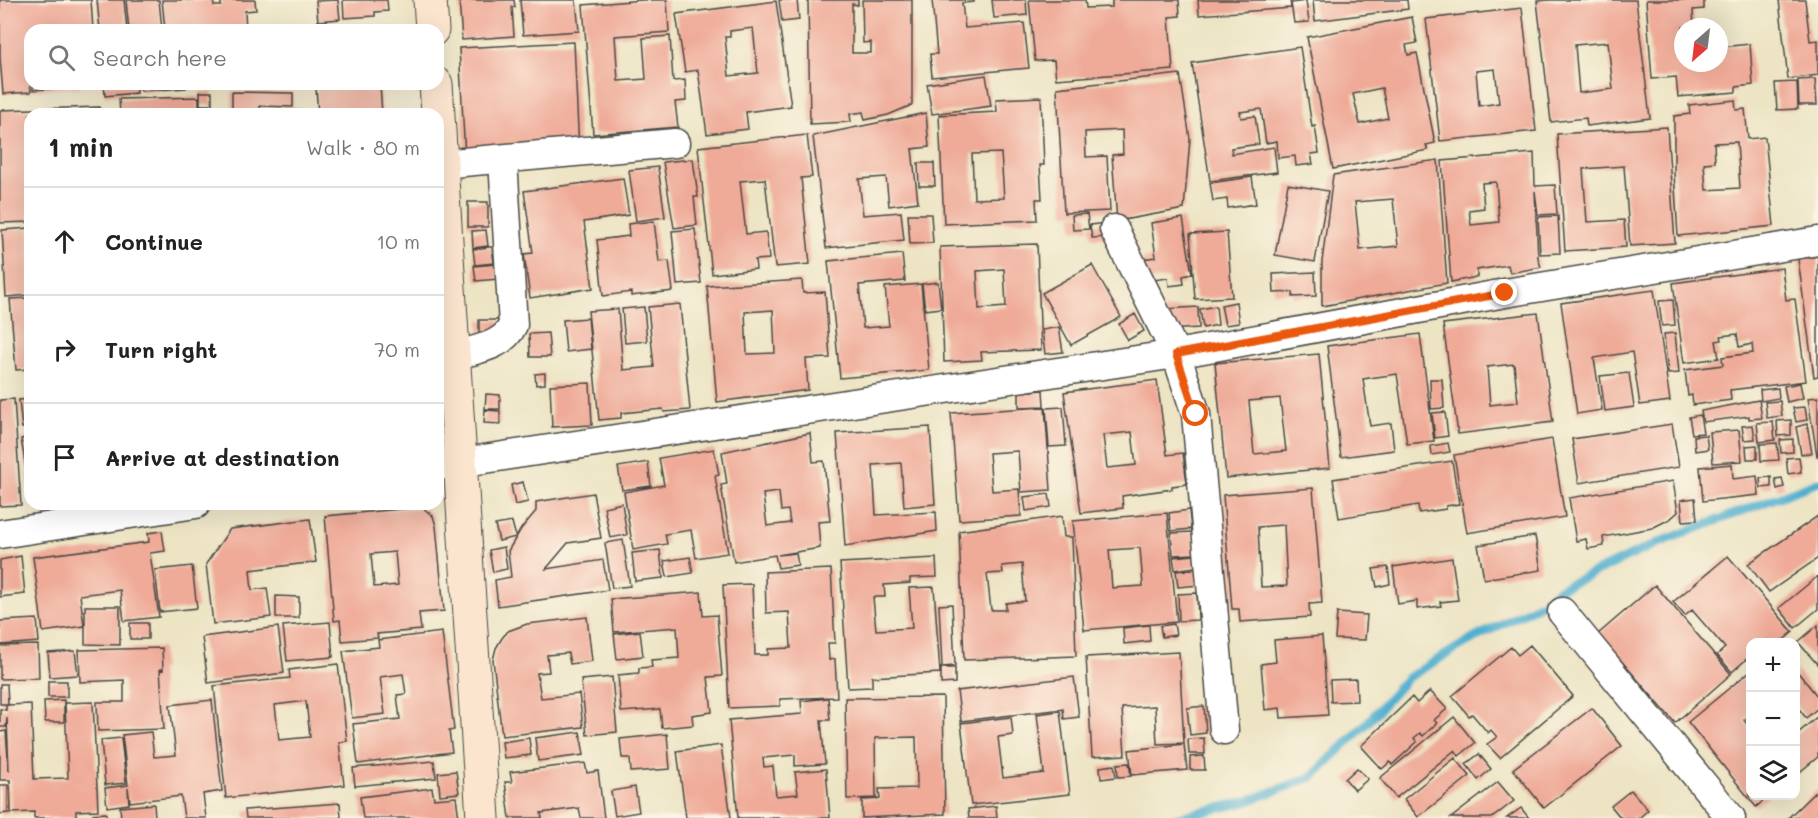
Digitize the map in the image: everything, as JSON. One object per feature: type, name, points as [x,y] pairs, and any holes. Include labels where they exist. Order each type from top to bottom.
[{"type":"street","points":[[430,0],[432,24]]},
{"type":"street","points":[[436,90],[438,108]]},
{"type":"street","points":[[444,164],[675,143]]},
{"type":"street","points":[[454,356],[499,342],[508,334],[513,325],[503,160]]},
{"type":"street","points":[[444,208],[454,356],[450,464],[483,818]]},
{"type":"street","points":[[1114,229],[1176,354],[1196,414],[1224,730]]},
{"type":"street","points":[[450,464],[1176,354],[1505,293],[1818,241]]},
{"type":"street","points":[[0,534],[157,510]]},
{"type":"street","points":[[1562,612],[1725,816]]},
{"type":"building","points":[[0,0],[91,0],[93,24],[24,24],[24,90],[31,90],[31,92],[3,94],[0,57]]},
{"type":"building","points":[[97,0],[124,0],[126,24],[99,24]]},
{"type":"building","points":[[126,0],[159,0],[161,24],[128,24]]},
{"type":"building","points":[[162,0],[213,0],[214,6],[221,6],[221,0],[255,0],[256,10],[245,11],[246,24],[164,24]]},
{"type":"building","points":[[338,0],[340,19],[318,21],[316,1]]},
{"type":"building","points":[[343,0],[387,0],[388,11],[375,12],[375,16],[344,18]]},
{"type":"building","points":[[459,0],[514,0],[515,7],[512,7],[514,36],[462,40]]},
{"type":"building","points":[[520,0],[576,0],[579,31],[523,35]]},
{"type":"building","points":[[667,0],[669,32],[615,36],[618,81],[646,79],[643,38],[670,36],[673,81],[685,80],[686,101],[675,102],[678,127],[593,134],[583,5]]},
{"type":"building","points":[[779,0],[797,0],[799,20],[782,22]]},
{"type":"building","points":[[808,0],[858,0],[858,5],[852,4],[852,53],[871,53],[871,42],[863,43],[862,0],[912,0],[912,105],[888,115],[865,120],[863,112],[850,114],[851,122],[810,124]]},
{"type":"building","points":[[932,0],[974,0],[974,2],[962,3],[965,28],[1024,23],[1029,68],[932,77],[930,54],[937,54]]},
{"type":"building","points":[[992,0],[1026,0],[1027,15],[994,18]]},
{"type":"building","points":[[1029,0],[1085,0],[1086,8],[1112,7],[1112,0],[1179,0],[1180,16],[1169,17],[1173,70],[1056,79],[1054,60],[1035,61]]},
{"type":"building","points":[[1198,0],[1290,0],[1291,8],[1199,15]]},
{"type":"building","points":[[1313,0],[1407,0],[1408,9],[1315,21]]},
{"type":"building","points":[[1636,0],[1650,118],[1587,126],[1586,118],[1551,122],[1537,1]],"holes":[[[1608,42],[1613,89],[1579,93],[1575,45]]]},
{"type":"building","points":[[1646,0],[1704,0],[1704,9],[1693,10],[1693,18],[1674,18],[1674,72],[1728,72],[1728,46],[1750,44],[1753,85],[1736,87],[1736,92],[1678,97],[1676,77],[1652,79]]},
{"type":"building","points":[[1779,0],[1805,0],[1810,41],[1818,40],[1818,75],[1788,79]]},
{"type":"building","points":[[776,1],[791,106],[746,112],[748,129],[707,134],[698,70],[685,72],[676,14]],"holes":[[[753,28],[758,73],[729,76],[725,37],[730,37],[730,31]]]},
{"type":"building","points":[[1306,1],[1309,22],[1294,23],[1291,3]]},
{"type":"building","points":[[1522,8],[1536,131],[1440,141],[1426,19]],"holes":[[[1495,69],[1499,103],[1479,106],[1476,71]]]},
{"type":"building","points":[[1412,17],[1417,43],[1406,45],[1408,55],[1417,53],[1435,143],[1426,145],[1428,150],[1333,169],[1307,37]],"holes":[[[1382,88],[1388,118],[1360,124],[1353,94]]]},
{"type":"building","points":[[574,42],[579,151],[465,156],[459,48]]},
{"type":"building","points":[[1300,47],[1312,127],[1315,126],[1319,153],[1311,154],[1313,164],[1296,166],[1295,156],[1278,158],[1277,141],[1266,143],[1261,109],[1240,112],[1241,118],[1255,116],[1259,144],[1231,148],[1232,154],[1274,147],[1277,172],[1210,181],[1192,63]]},
{"type":"building","points":[[1180,74],[1190,139],[1184,209],[1117,221],[1112,155],[1123,154],[1122,130],[1085,132],[1086,157],[1107,156],[1110,211],[1064,213],[1057,88]]},
{"type":"building","points":[[986,75],[991,106],[932,114],[927,84]]},
{"type":"building","points":[[1815,79],[1817,105],[1799,105],[1798,80]]},
{"type":"building","points":[[1797,82],[1798,109],[1777,110],[1775,83]]},
{"type":"building","points":[[104,90],[136,90],[136,93],[105,96]]},
{"type":"building","points":[[316,90],[380,90],[382,108],[318,108]]},
{"type":"building","points":[[200,92],[212,92],[212,105],[200,105]]},
{"type":"building","points":[[232,92],[293,93],[293,107],[232,108]]},
{"type":"building","points":[[199,97],[199,108],[120,108],[119,99]]},
{"type":"building","points":[[1041,97],[1044,165],[1040,165],[1042,199],[1036,199],[1037,220],[944,224],[939,115],[997,112],[996,99]],"holes":[[[1001,153],[1004,198],[974,199],[972,154]]]},
{"type":"building","points":[[1735,100],[1736,110],[1745,109],[1748,139],[1765,137],[1774,226],[1678,236],[1674,172],[1674,116],[1690,114],[1689,105]],"holes":[[[1737,142],[1740,188],[1706,190],[1704,163],[1715,162],[1714,143]]]},
{"type":"building","points":[[24,109],[24,222],[0,223],[0,110]]},
{"type":"building","points":[[926,113],[929,147],[912,149],[918,202],[889,206],[886,177],[859,179],[863,215],[901,212],[904,240],[826,248],[813,136]]},
{"type":"building","points":[[1667,127],[1675,243],[1630,246],[1624,166],[1583,169],[1587,222],[1624,220],[1626,247],[1565,251],[1557,134]]},
{"type":"building","points":[[807,135],[812,177],[801,178],[810,264],[775,267],[765,179],[740,181],[746,234],[766,232],[769,259],[755,260],[756,269],[712,274],[698,147]]},
{"type":"building","points":[[1534,153],[1535,186],[1555,185],[1557,214],[1538,215],[1535,191],[1538,258],[1541,267],[1510,273],[1508,265],[1477,270],[1477,277],[1451,282],[1442,161]],"holes":[[[1496,182],[1499,222],[1471,225],[1469,210],[1484,208],[1482,183]]]},
{"type":"building","points":[[693,159],[698,197],[694,197],[697,225],[674,228],[663,162]]},
{"type":"building","points":[[1438,160],[1447,283],[1322,306],[1322,262],[1333,175]],"holes":[[[1393,199],[1398,246],[1360,250],[1355,202]]]},
{"type":"building","points":[[918,163],[934,163],[935,186],[919,186]]},
{"type":"building","points":[[658,167],[665,217],[636,221],[629,170]]},
{"type":"building","points":[[1252,177],[1256,204],[1228,208],[1227,199],[1213,201],[1210,183]]},
{"type":"building","points":[[623,178],[629,215],[584,222],[593,288],[530,298],[524,254],[533,253],[524,191]]},
{"type":"building","points":[[1288,184],[1328,191],[1315,262],[1275,255]]},
{"type":"building","points":[[468,202],[488,202],[488,227],[468,227]]},
{"type":"building","points":[[908,214],[931,214],[933,243],[910,244]]},
{"type":"building","points":[[1087,214],[1089,229],[1073,230],[1072,215]]},
{"type":"building","points":[[1558,216],[1560,253],[1540,254],[1538,217]]},
{"type":"building","points":[[1183,218],[1192,274],[1183,276],[1184,284],[1169,286],[1168,278],[1146,281],[1142,259],[1156,257],[1151,223]]},
{"type":"building","points":[[654,221],[659,262],[669,261],[673,291],[631,296],[631,292],[603,296],[597,240],[629,236],[628,224]]},
{"type":"building","points":[[1106,223],[1107,237],[1092,238],[1090,225]]},
{"type":"building","points":[[24,228],[24,296],[6,297],[2,230]]},
{"type":"building","points":[[695,229],[701,283],[677,285],[672,231]]},
{"type":"building","points":[[486,230],[488,246],[473,248],[472,231]]},
{"type":"building","points":[[1227,232],[1232,297],[1195,299],[1190,234]]},
{"type":"building","points":[[1037,244],[1041,350],[981,352],[982,360],[944,362],[940,247]],"holes":[[[1004,269],[1006,307],[979,309],[977,271]]]},
{"type":"building","points":[[492,247],[494,263],[475,265],[473,249]]},
{"type":"building","points":[[902,254],[905,281],[859,285],[863,328],[889,326],[885,287],[921,284],[929,370],[840,378],[828,261]]},
{"type":"building","points":[[1818,256],[1818,376],[1814,377],[1798,259]]},
{"type":"building","points":[[497,264],[498,279],[476,281],[474,266]]},
{"type":"building","points":[[1092,265],[1121,317],[1071,345],[1042,293]]},
{"type":"building","points":[[1782,268],[1786,300],[1795,299],[1806,381],[1730,390],[1731,400],[1693,405],[1692,395],[1688,396],[1685,370],[1723,365],[1722,357],[1753,353],[1752,344],[1739,347],[1737,334],[1721,336],[1722,340],[1716,341],[1719,358],[1684,363],[1673,283]]},
{"type":"building","points":[[1315,272],[1316,296],[1293,297],[1293,292],[1274,293],[1273,274]]},
{"type":"building","points":[[802,280],[803,293],[825,292],[830,358],[806,359],[808,390],[717,402],[707,286]],"holes":[[[773,310],[775,353],[747,354],[745,312]]]},
{"type":"building","points":[[938,282],[941,308],[925,310],[922,284]]},
{"type":"building","points":[[1654,290],[1670,401],[1640,405],[1632,352],[1594,358],[1602,410],[1577,414],[1561,303]]},
{"type":"building","points":[[24,298],[24,369],[16,370],[10,299]]},
{"type":"building","points":[[1673,300],[1675,325],[1662,326],[1659,301]]},
{"type":"building","points":[[1236,302],[1239,323],[1225,325],[1221,305]]},
{"type":"building","points":[[680,304],[690,410],[664,412],[663,409],[621,413],[621,418],[599,420],[588,311],[618,309],[623,370],[654,367],[648,307]]},
{"type":"building","points":[[1216,306],[1218,325],[1203,328],[1200,309]]},
{"type":"building","points":[[644,307],[647,341],[625,343],[622,309]]},
{"type":"building","points":[[1198,307],[1199,328],[1165,330],[1164,309]]},
{"type":"building","points":[[1538,313],[1553,422],[1458,434],[1443,324]],"holes":[[[1514,364],[1518,402],[1490,405],[1487,367]]]},
{"type":"building","points":[[1135,314],[1144,331],[1128,340],[1119,324]]},
{"type":"building","points":[[588,318],[591,349],[566,352],[563,320]]},
{"type":"building","points":[[479,320],[499,320],[498,336],[479,335]]},
{"type":"building","points":[[1059,327],[1063,352],[1045,354],[1042,330]]},
{"type":"building","points":[[548,333],[550,357],[530,357],[529,334]]},
{"type":"building","points":[[1675,333],[1679,373],[1668,374],[1664,334]]},
{"type":"building","points":[[1420,334],[1434,441],[1407,444],[1397,374],[1363,379],[1370,426],[1391,423],[1394,450],[1341,457],[1327,346]]},
{"type":"building","points":[[1319,354],[1330,468],[1226,478],[1215,363]],"holes":[[[1280,398],[1286,451],[1254,454],[1249,401]]]},
{"type":"building","points":[[545,373],[545,384],[536,385],[535,374]]},
{"type":"building","points":[[1629,373],[1634,407],[1605,411],[1600,376]]},
{"type":"building","points":[[1430,379],[1442,379],[1444,408],[1431,409]]},
{"type":"building","points":[[1157,380],[1167,455],[1183,453],[1187,484],[1172,486],[1172,489],[1122,496],[1123,508],[1081,513],[1064,392]],"holes":[[[1132,432],[1136,465],[1107,468],[1103,435]]]},
{"type":"building","points":[[590,383],[592,425],[552,427],[550,385]]},
{"type":"building","points":[[1800,383],[1803,398],[1787,402],[1784,386]]},
{"type":"building","points":[[1778,388],[1779,398],[1761,401],[1760,390]]},
{"type":"building","points":[[1043,390],[1044,406],[1019,407],[1019,392]]},
{"type":"building","points":[[486,394],[500,395],[500,409],[485,409]]},
{"type":"building","points":[[1818,397],[1818,456],[1817,456],[1808,398]]},
{"type":"building","points":[[14,399],[21,505],[0,506],[0,400]]},
{"type":"building","points":[[19,400],[24,400],[24,428],[22,428]]},
{"type":"building","points":[[1759,400],[1762,418],[1749,419],[1749,416],[1703,422],[1701,411]]},
{"type":"building","points":[[1780,401],[1782,416],[1767,418],[1765,402]]},
{"type":"building","points":[[1045,407],[1051,490],[1021,492],[1018,451],[989,453],[992,491],[1019,489],[1021,516],[959,520],[951,413]]},
{"type":"building","points":[[1063,407],[1066,446],[1049,447],[1046,408]]},
{"type":"building","points":[[1805,407],[1807,420],[1796,422],[1793,408]]},
{"type":"building","points":[[485,410],[500,411],[500,424],[484,423]]},
{"type":"building","points":[[1445,412],[1448,436],[1435,438],[1432,413]]},
{"type":"building","points":[[1700,415],[1703,433],[1692,434],[1689,417]]},
{"type":"building","points":[[1791,420],[1791,435],[1778,436],[1777,421]]},
{"type":"building","points":[[1773,422],[1775,440],[1759,442],[1757,423]]},
{"type":"building","points":[[1672,424],[1679,467],[1579,483],[1572,439]]},
{"type":"building","points":[[1807,424],[1812,453],[1801,454],[1796,427]]},
{"type":"building","points":[[1753,425],[1755,439],[1744,440],[1742,426]]},
{"type":"building","points":[[930,427],[935,504],[904,507],[901,463],[873,465],[876,515],[936,512],[937,531],[845,546],[837,433]]},
{"type":"building","points":[[1739,430],[1742,461],[1713,463],[1710,432]]},
{"type":"building","points":[[810,433],[813,462],[824,461],[830,521],[818,522],[820,548],[778,555],[796,553],[798,565],[778,568],[775,555],[734,562],[721,485],[727,484],[722,452]],"holes":[[[779,492],[781,511],[788,510],[790,523],[767,526],[763,494]]]},
{"type":"building","points":[[1706,435],[1708,449],[1695,451],[1694,436]]},
{"type":"building","points":[[24,438],[24,457],[21,439]]},
{"type":"building","points":[[1552,439],[1565,517],[1467,533],[1454,455]]},
{"type":"building","points":[[1793,439],[1793,452],[1781,453],[1780,440]]},
{"type":"building","points":[[1448,443],[1450,452],[1432,455],[1431,446]]},
{"type":"building","points":[[1777,443],[1779,460],[1761,461],[1760,444]]},
{"type":"building","points":[[1757,445],[1757,459],[1747,459],[1746,446]]},
{"type":"building","points":[[714,449],[719,475],[715,476],[728,553],[696,558],[691,530],[665,534],[667,544],[633,550],[624,492],[664,485],[659,458]]},
{"type":"building","points":[[1799,457],[1801,472],[1788,474],[1786,458]]},
{"type":"building","points":[[1452,461],[1459,504],[1446,506],[1446,509],[1419,513],[1418,505],[1339,518],[1333,479]]},
{"type":"building","points":[[648,462],[651,486],[622,490],[618,467]]},
{"type":"building","points":[[1732,464],[1733,479],[1757,476],[1759,495],[1703,501],[1700,467]]},
{"type":"building","points":[[1771,477],[1771,487],[1761,488],[1760,478]]},
{"type":"building","points":[[1782,478],[1784,487],[1777,489],[1775,479]]},
{"type":"building","points":[[1673,481],[1678,512],[1670,519],[1652,528],[1603,537],[1604,546],[1588,549],[1586,539],[1576,541],[1569,498]]},
{"type":"building","points":[[523,482],[528,502],[515,505],[511,485]]},
{"type":"building","points":[[1313,488],[1322,603],[1309,604],[1310,617],[1240,622],[1239,609],[1232,609],[1223,495]],"holes":[[[1284,525],[1287,586],[1261,587],[1258,527]]]},
{"type":"building","points":[[593,493],[601,538],[568,543],[546,569],[603,560],[608,590],[498,606],[495,580],[511,577],[508,551],[521,529],[536,511],[536,502]]},
{"type":"building","points":[[1049,494],[1051,507],[1026,511],[1024,497]]},
{"type":"building","points":[[1695,498],[1697,520],[1683,521],[1681,500]]},
{"type":"building","points":[[622,503],[627,535],[610,538],[604,507]]},
{"type":"building","points":[[390,510],[426,510],[433,516],[436,526],[444,611],[419,613],[421,630],[377,634],[378,638],[342,641],[340,620],[334,621],[325,516]],"holes":[[[395,552],[398,585],[374,587],[371,554]]]},
{"type":"building","points":[[1189,510],[1191,529],[1171,531],[1169,513]]},
{"type":"building","points":[[1167,513],[1177,622],[1084,630],[1073,521]],"holes":[[[1140,548],[1143,586],[1112,588],[1109,550]]]},
{"type":"building","points":[[1062,516],[1064,537],[1072,537],[1076,656],[964,660],[959,531]],"holes":[[[1022,564],[1025,601],[1006,603],[1006,610],[991,610],[987,574],[1003,573],[1002,566]]]},
{"type":"building","points":[[1818,516],[1818,558],[1769,592],[1748,564]]},
{"type":"building","points":[[310,519],[316,562],[250,570],[252,590],[267,588],[271,617],[213,624],[206,564],[230,529]]},
{"type":"building","points":[[512,522],[516,537],[499,541],[495,525]]},
{"type":"building","points":[[162,531],[165,551],[150,553],[159,617],[124,621],[120,590],[80,595],[84,626],[43,632],[33,557],[149,542],[148,533]]},
{"type":"building","points":[[1193,532],[1195,554],[1173,555],[1171,533]]},
{"type":"building","points":[[1535,536],[1541,570],[1484,579],[1478,545]]},
{"type":"building","points":[[623,540],[630,586],[612,588],[605,543]]},
{"type":"building","points":[[504,547],[507,569],[493,572],[489,550]]},
{"type":"building","points":[[660,550],[663,578],[635,581],[632,553]]},
{"type":"building","points":[[1195,555],[1196,567],[1175,570],[1173,557]]},
{"type":"building","points":[[21,556],[25,594],[0,597],[0,560]]},
{"type":"building","points":[[1728,556],[1793,632],[1786,638],[1746,638],[1746,660],[1732,672],[1717,655],[1725,648],[1692,610],[1685,616],[1673,602]]},
{"type":"building","points":[[690,557],[693,573],[667,577],[664,561]]},
{"type":"building","points":[[936,558],[937,577],[910,578],[910,583],[884,585],[885,597],[873,597],[876,630],[912,628],[909,588],[934,587],[940,673],[872,677],[872,687],[848,688],[840,563]]},
{"type":"building","points":[[1452,558],[1458,600],[1440,602],[1441,606],[1417,609],[1417,601],[1398,604],[1393,567]]},
{"type":"building","points":[[192,566],[197,608],[160,612],[155,570]]},
{"type":"building","points":[[1388,567],[1390,584],[1377,587],[1373,569]]},
{"type":"building","points":[[831,569],[835,643],[828,643],[829,660],[835,659],[837,697],[780,699],[780,706],[729,708],[723,585],[752,584],[755,655],[768,655],[768,649],[791,648],[789,612],[766,613],[765,572]]},
{"type":"building","points":[[1197,569],[1199,585],[1178,587],[1176,571]]},
{"type":"building","points":[[1818,576],[1818,609],[1795,628],[1779,608]]},
{"type":"building","points":[[1655,585],[1731,674],[1675,723],[1598,634]]},
{"type":"building","points":[[701,592],[703,616],[717,615],[722,676],[708,677],[712,712],[692,715],[693,725],[662,728],[660,709],[621,712],[618,675],[639,673],[639,668],[652,667],[651,660],[679,658],[677,627],[614,632],[611,599]]},
{"type":"building","points":[[1197,593],[1198,620],[1179,621],[1178,594]]},
{"type":"building","points":[[276,596],[299,597],[299,618],[276,618]]},
{"type":"building","points":[[952,604],[955,666],[942,667],[939,605]]},
{"type":"building","points":[[85,606],[120,606],[120,645],[85,644]]},
{"type":"building","points":[[1337,613],[1367,615],[1365,640],[1335,639]]},
{"type":"building","points":[[587,617],[592,661],[570,664],[568,653],[547,655],[549,672],[537,673],[541,698],[579,694],[583,727],[502,736],[493,660],[502,638],[508,631],[527,624]]},
{"type":"building","points":[[37,619],[39,642],[0,645],[0,621]]},
{"type":"building","points":[[330,622],[333,657],[287,661],[283,626]]},
{"type":"building","points":[[130,623],[148,623],[148,639],[130,639]]},
{"type":"building","points":[[1174,624],[1176,635],[1162,637],[1160,626]]},
{"type":"building","points":[[1149,625],[1150,641],[1124,644],[1123,628]]},
{"type":"building","points":[[1818,625],[1818,665],[1800,644],[1800,640]]},
{"type":"building","points":[[278,627],[284,673],[208,683],[202,637]]},
{"type":"building","points":[[640,631],[643,656],[617,659],[614,634]]},
{"type":"building","points":[[442,632],[454,730],[449,731],[452,752],[358,764],[353,724],[400,719],[397,695],[406,694],[403,674],[380,677],[385,714],[352,718],[343,651],[379,647],[378,640]]},
{"type":"building","points":[[1322,636],[1328,715],[1281,718],[1280,708],[1265,710],[1261,664],[1276,662],[1274,640]]},
{"type":"building","points":[[38,645],[39,678],[0,679],[0,646]]},
{"type":"building","points":[[1530,645],[1573,696],[1500,758],[1487,744],[1497,737],[1491,730],[1488,733],[1472,714],[1469,716],[1452,696],[1511,647],[1518,655]]},
{"type":"building","points":[[162,648],[163,670],[160,669],[164,729],[98,731],[97,702],[124,702],[124,680],[80,682],[79,650]]},
{"type":"building","points":[[75,651],[78,675],[50,677],[48,653]]},
{"type":"building","points":[[1179,652],[1184,743],[1157,744],[1155,706],[1122,708],[1125,755],[1092,757],[1086,657]]},
{"type":"building","points":[[338,664],[347,741],[339,742],[344,785],[226,798],[214,686],[290,678],[289,670]],"holes":[[[306,701],[310,737],[279,740],[275,705]]]},
{"type":"building","points":[[941,668],[955,668],[955,683],[941,684]]},
{"type":"building","points":[[1746,674],[1746,718],[1744,720],[1746,723],[1746,794],[1688,722]]},
{"type":"building","points":[[1800,675],[1818,697],[1818,708],[1806,718],[1800,710]]},
{"type":"building","points":[[612,677],[617,732],[587,735],[581,680]]},
{"type":"building","points":[[1074,677],[1079,717],[1064,719],[1063,709],[961,721],[957,691]]},
{"type":"building","points":[[1356,679],[1357,701],[1331,702],[1330,680]]},
{"type":"building","points":[[48,681],[67,681],[67,697],[48,697]]},
{"type":"building","points":[[0,684],[7,684],[8,704],[0,704]]},
{"type":"building","points":[[1430,691],[1447,709],[1434,720],[1437,723],[1423,736],[1420,733],[1414,738],[1417,742],[1392,765],[1390,762],[1382,769],[1361,746],[1412,697],[1417,703]]},
{"type":"building","points":[[943,697],[945,814],[862,818],[862,800],[880,799],[879,789],[917,788],[916,737],[875,738],[876,798],[847,799],[845,698]]},
{"type":"building","points":[[828,698],[830,720],[821,720],[825,764],[795,766],[795,755],[763,758],[764,767],[773,766],[776,796],[798,794],[795,772],[826,769],[830,818],[738,818],[729,720],[802,714],[801,701]]},
{"type":"building","points":[[64,700],[64,722],[45,722],[44,701]]},
{"type":"building","points":[[212,700],[222,791],[203,794],[206,818],[184,818],[181,796],[130,802],[128,788],[129,804],[107,807],[105,788],[128,785],[122,735],[151,732],[154,757],[176,755],[170,705]]},
{"type":"building","points":[[93,702],[98,810],[76,811],[76,818],[34,818],[34,812],[11,813],[10,780],[0,780],[0,732],[6,731],[9,771],[7,718],[6,727],[0,727],[0,709],[6,710],[6,705],[31,704],[34,779],[68,778],[65,703]]},
{"type":"building","points":[[1204,706],[1206,733],[1190,735],[1187,708]]},
{"type":"building","points":[[1592,708],[1622,746],[1544,808],[1513,769]]},
{"type":"building","points":[[1060,711],[1070,794],[971,805],[961,723],[1011,717],[1013,735],[998,737],[1003,778],[1044,773],[1037,714]]},
{"type":"building","points":[[1818,716],[1818,757],[1800,772],[1800,746],[1800,732]]},
{"type":"building","points":[[1454,717],[1475,743],[1459,756],[1455,750],[1396,798],[1380,778]]},
{"type":"building","points":[[580,732],[584,755],[538,761],[535,738]]},
{"type":"building","points":[[667,734],[670,769],[631,772],[630,758],[622,758],[620,739]]},
{"type":"building","points":[[121,738],[126,783],[105,785],[101,740]]},
{"type":"building","points":[[529,738],[531,755],[504,758],[502,742]]},
{"type":"building","points":[[1204,738],[1205,754],[1189,754],[1188,739]]},
{"type":"building","points":[[1184,744],[1187,770],[1132,775],[1129,750]]},
{"type":"building","points":[[721,745],[731,818],[686,818],[677,751]]},
{"type":"building","points":[[1479,754],[1491,769],[1478,780],[1466,764]]},
{"type":"building","points":[[1204,756],[1205,770],[1190,770],[1190,757]]},
{"type":"building","points":[[1455,758],[1470,776],[1418,817],[1404,799]]},
{"type":"building","points":[[434,761],[436,778],[355,786],[353,768]]},
{"type":"building","points":[[585,763],[587,773],[598,771],[604,818],[581,818],[579,808],[541,813],[542,818],[510,818],[505,782],[512,782],[510,772]]},
{"type":"building","points":[[1129,763],[1131,776],[1118,777],[1117,764]]},
{"type":"building","points":[[1114,765],[1116,777],[1101,779],[1100,767]]},
{"type":"building","points":[[1357,768],[1368,779],[1355,790],[1345,779]]},
{"type":"building","points":[[456,771],[459,793],[440,795],[438,773]]},
{"type":"building","points":[[1498,782],[1514,801],[1492,818],[1451,818]]},
{"type":"building","points":[[0,785],[8,785],[8,813],[0,814]]},
{"type":"building","points":[[635,787],[639,812],[615,816],[611,791]]},
{"type":"building","points":[[432,788],[434,799],[456,797],[459,818],[363,818],[360,797]]},
{"type":"building","points":[[1818,789],[1818,818],[1788,818]]},
{"type":"building","points":[[1631,790],[1648,810],[1639,818],[1621,818],[1611,806]]},
{"type":"building","points":[[1750,800],[1764,800],[1756,807]]},
{"type":"building","points":[[340,803],[341,818],[246,818],[245,810]]},
{"type":"building","points":[[154,804],[155,817],[121,818],[120,807]]},
{"type":"building","points":[[996,806],[997,818],[969,818],[968,809]]},
{"type":"building","points":[[1521,808],[1529,818],[1507,818]]},
{"type":"building","points":[[106,813],[106,818],[94,818],[93,814]]},
{"type":"waterway","points":[[1175,818],[1245,802],[1312,777],[1367,723],[1407,678],[1467,642],[1541,604],[1561,588],[1658,543],[1818,482]]},
{"type":"route","points":[[1196,414],[1176,354],[1505,293]]}]
